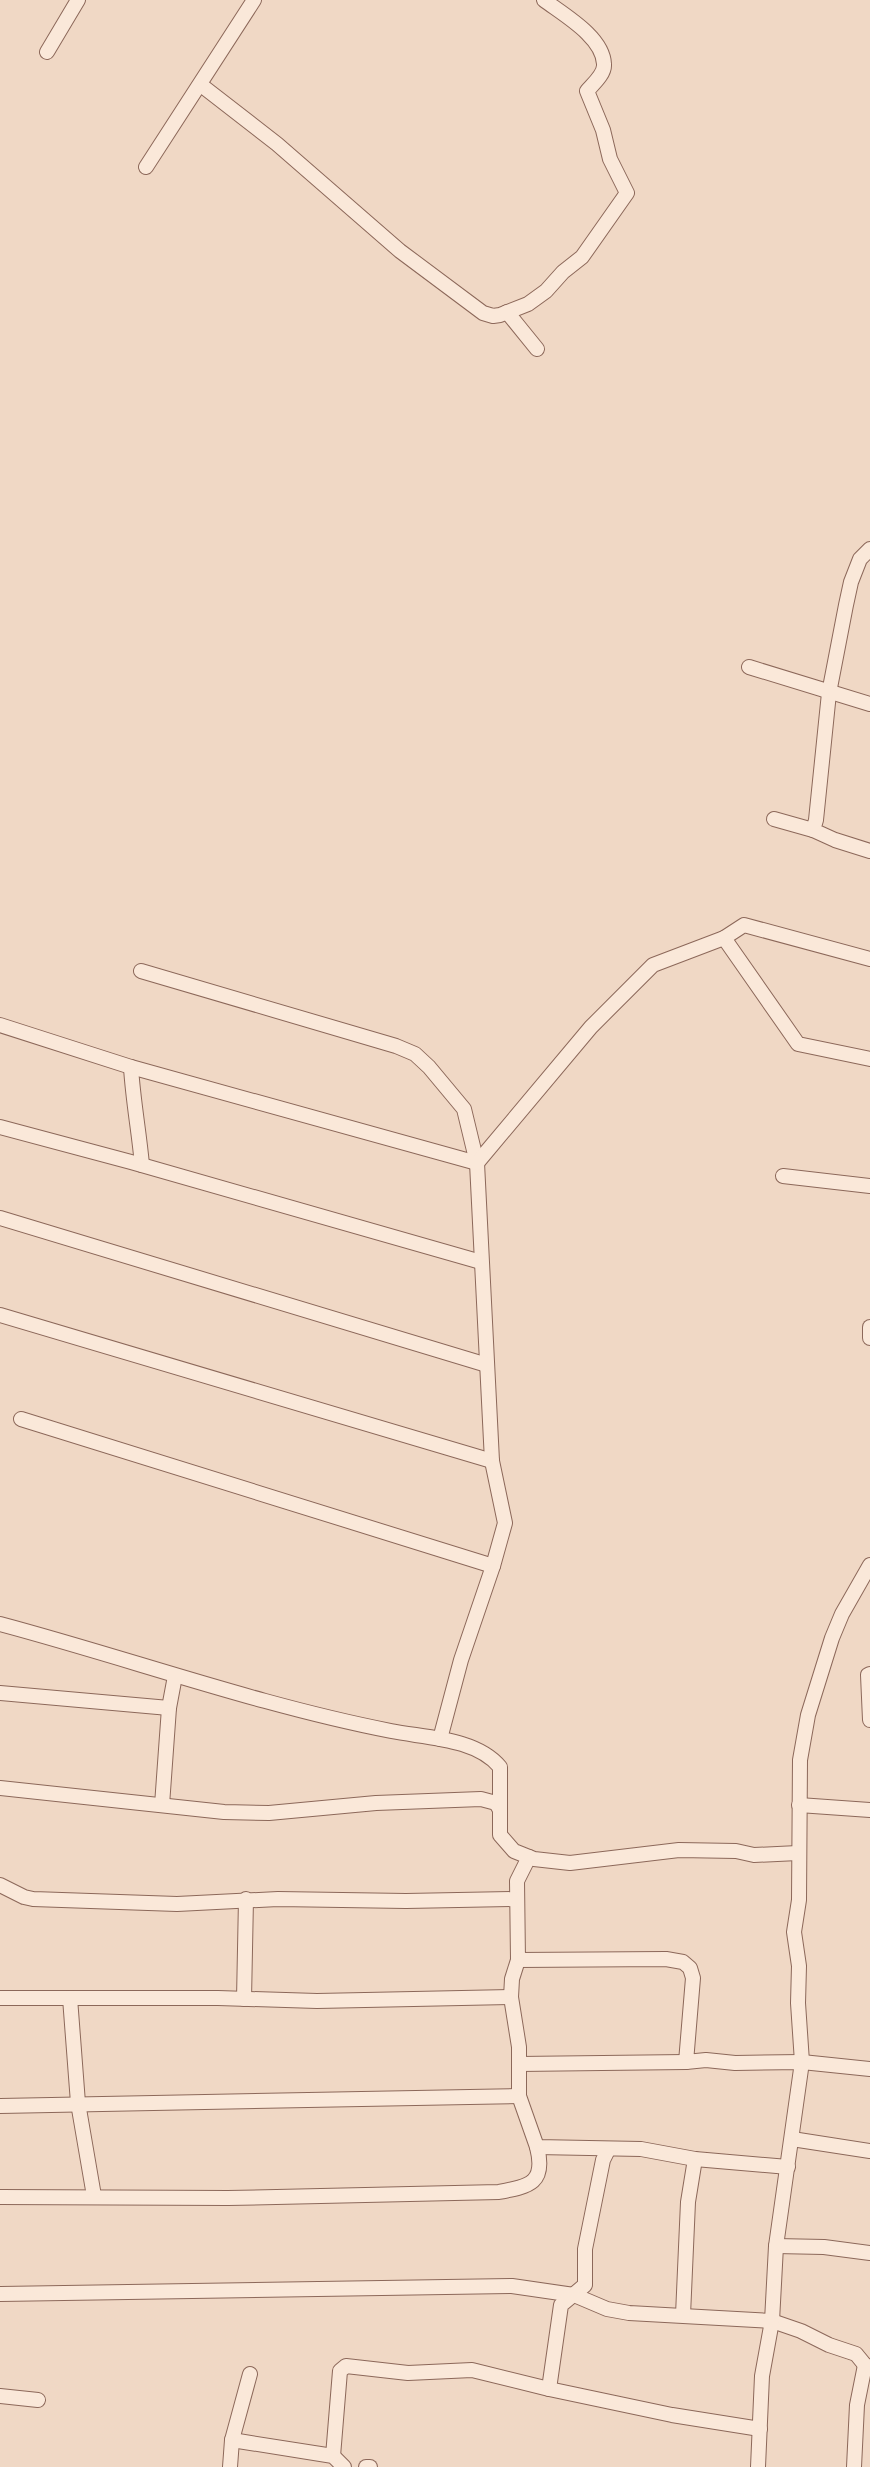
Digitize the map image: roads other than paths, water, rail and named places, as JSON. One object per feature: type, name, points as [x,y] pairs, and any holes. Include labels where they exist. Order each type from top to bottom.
[{"type":"street","points":[[47,52],[78,0]]},
{"type":"street","points":[[146,167],[254,0]]},
{"type":"street","points":[[201,85],[277,144],[400,251],[469,304],[493,316],[528,304],[546,291],[563,272],[582,257],[627,193],[610,159],[603,130],[587,91],[602,72],[604,63],[601,55],[592,36],[544,0]]},
{"type":"street","points":[[507,312],[537,349]]},
{"type":"street","points":[[813,830],[830,693],[851,582],[860,559],[870,549]]},
{"type":"street","points":[[749,667],[870,704]]},
{"type":"street","points":[[774,819],[813,830],[870,851]]},
{"type":"street","points":[[477,1163],[591,1027],[653,965],[724,938],[744,925],[870,959]]},
{"type":"street","points":[[724,938],[798,1044],[870,1059]]},
{"type":"street","points":[[141,972],[396,1046],[415,1054],[464,1108],[477,1163],[492,1461],[505,1523],[461,1660],[440,1739]]},
{"type":"street","points":[[0,1025],[131,1067],[477,1163]]},
{"type":"street","points":[[131,1067],[134,1108],[137,1116],[136,1131],[142,1165]]},
{"type":"street","points":[[0,1127],[481,1262]]},
{"type":"street","points":[[783,1176],[870,1186]]},
{"type":"street","points":[[0,1218],[487,1365]]},
{"type":"street","points":[[0,1315],[492,1461]]},
{"type":"street","points":[[870,1327],[870,1338]]},
{"type":"street","points":[[21,1419],[493,1566]]},
{"type":"street","points":[[758,2467],[762,2376],[772,2320],[776,2246],[802,2062],[798,2003],[799,1966],[794,1932],[799,1900],[800,1760],[808,1715],[842,1614],[870,1564]]},
{"type":"street","points":[[0,1624],[152,1666],[175,1676],[352,1724],[440,1739],[486,1754],[500,1767],[500,1835],[514,1851],[529,1857],[570,1863],[679,1850],[736,1851],[754,1855],[798,1853]]},
{"type":"street","points":[[870,1674],[867,1690],[870,1720]]},
{"type":"street","points":[[162,1805],[169,1708],[175,1676]]},
{"type":"street","points":[[0,1693],[169,1708]]},
{"type":"street","points":[[0,1788],[224,1812],[269,1813],[376,1803],[481,1799],[496,1803],[500,1810]]},
{"type":"street","points":[[799,1805],[870,1810]]},
{"type":"street","points":[[0,2197],[228,2198],[499,2192],[522,2187],[536,2179],[541,2165],[519,2096],[519,2047],[511,1997],[512,1979],[518,1960],[517,1881],[529,1857]]},
{"type":"street","points":[[0,1885],[24,1897],[66,1901],[177,1904],[246,1899],[406,1901],[516,1899]]},
{"type":"street","points":[[244,1999],[246,1899]]},
{"type":"street","points":[[518,1960],[620,1958],[666,1959],[683,1962],[690,1968],[693,1978],[686,2062]]},
{"type":"street","points":[[0,1998],[317,2001],[511,1997]]},
{"type":"street","points":[[70,1998],[78,2103],[94,2196]]},
{"type":"street","points":[[519,2064],[706,2060],[735,2063],[802,2062],[870,2069]]},
{"type":"street","points":[[0,2106],[519,2096]]},
{"type":"street","points":[[792,2139],[870,2151]]},
{"type":"street","points":[[537,2147],[640,2149],[695,2159],[788,2167]]},
{"type":"street","points":[[549,2389],[561,2305],[585,2285],[585,2249],[603,2160],[608,2150]]},
{"type":"street","points":[[683,2315],[688,2202],[695,2159]]},
{"type":"street","points":[[776,2246],[825,2247],[870,2253]]},
{"type":"street","points":[[0,2294],[512,2286],[574,2295],[608,2309],[629,2313],[772,2320],[856,2354],[868,2366],[857,2405],[854,2467]]},
{"type":"street","points":[[333,2456],[340,2371],[346,2366],[408,2373],[472,2370],[672,2415],[760,2429]]},
{"type":"street","points":[[230,2467],[232,2440],[250,2374]]},
{"type":"street","points":[[0,2396],[38,2400]]},
{"type":"street","points":[[232,2440],[333,2456],[344,2467]]}]
